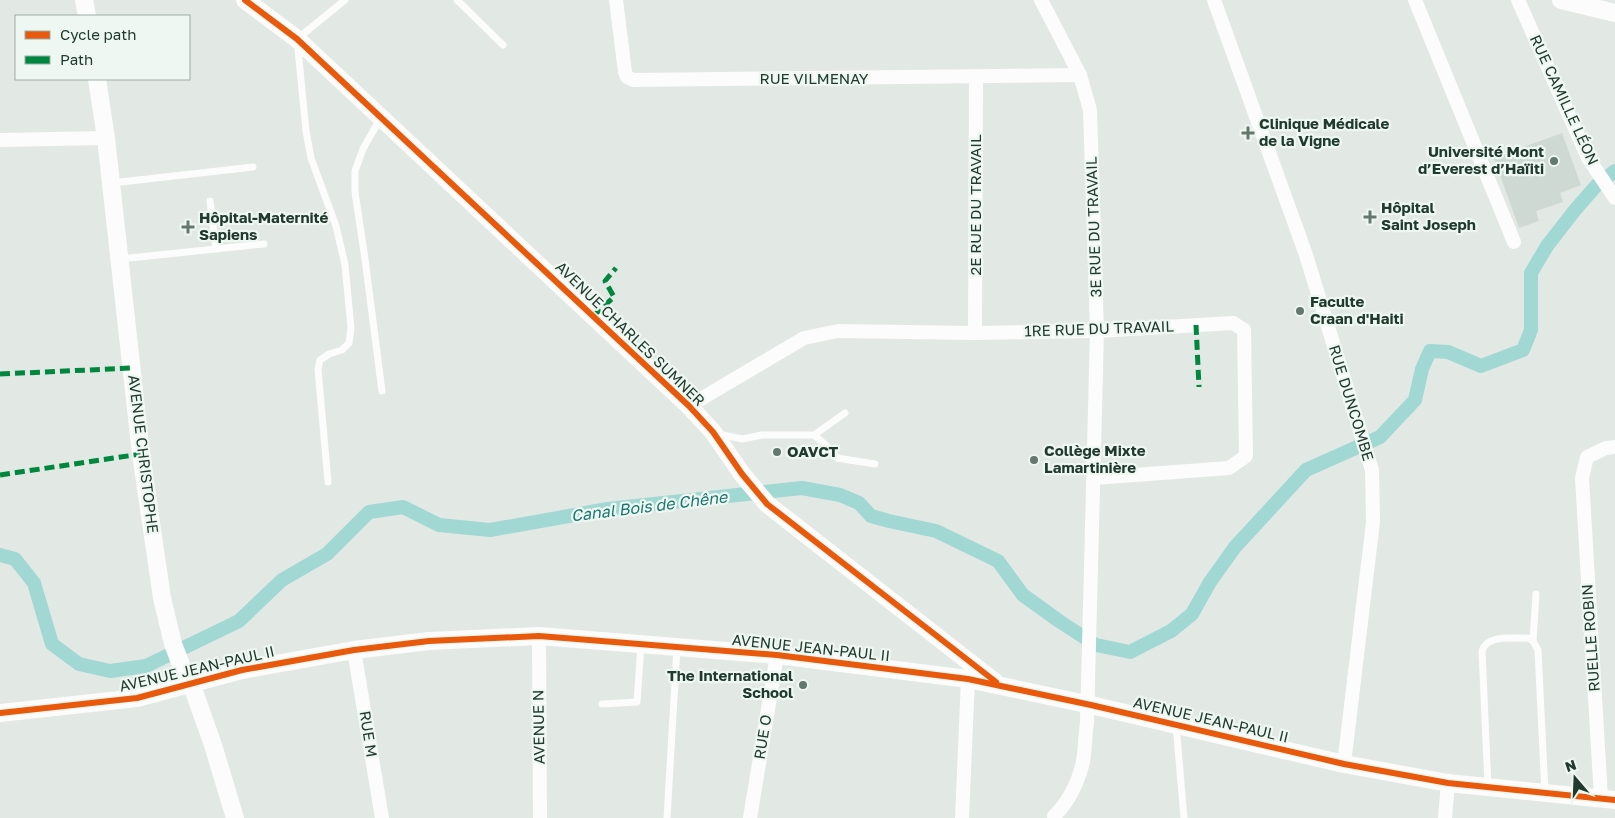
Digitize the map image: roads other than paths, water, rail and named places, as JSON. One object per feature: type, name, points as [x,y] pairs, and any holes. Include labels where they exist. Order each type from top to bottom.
[{"type":"street","points":[[84,0],[87,15]]},
{"type":"street","name":"AVENUE CHARLES SUMNER","points":[[245,0],[297,38],[689,406],[713,432],[742,474],[767,504],[998,684]]},
{"type":"street","name":"RUE VILMENAY","points":[[616,0],[625,72],[627,77],[633,80],[1080,76]]},
{"type":"street","name":"3E RUE DU TRAVAIL","points":[[1041,0],[1080,76],[1090,110],[1097,331],[1089,704],[1083,762],[1070,796],[1054,816]]},
{"type":"street","name":"RUE DUNCOMBE","points":[[1214,0],[1306,255],[1372,470],[1374,522],[1344,764]]},
{"type":"street","points":[[1414,0],[1514,242]]},
{"type":"street","name":"RUE CAMILLE LÉON","points":[[1518,0],[1588,158],[1615,198]]},
{"type":"street","points":[[1561,0],[1610,8]]},
{"type":"street","name":"2E RUE DU TRAVAIL","points":[[975,333],[976,78]]},
{"type":"street","name":"AVENUE CHRISTOPHE","points":[[97,80],[106,138],[142,454],[162,598],[173,644],[191,684],[213,745],[235,818]]},
{"type":"street","points":[[0,140],[106,138]]},
{"type":"street","name":"1RE RUE DU TRAVAIL","points":[[689,406],[804,338],[838,331],[975,333],[1097,331],[1232,323],[1244,330],[1246,456],[1229,468],[1094,478]]},
{"type":"street","name":"RUELLE ROBIN","points":[[1608,799],[1582,478],[1587,457],[1606,448],[1615,447]]},
{"type":"street","name":"AVENUE JEAN-PAUL II","points":[[0,713],[137,698],[242,670],[354,650],[429,642],[538,636],[777,655],[968,679],[1089,704],[1344,764],[1448,783],[1608,799]]},
{"type":"street","name":"AVENUE N","points":[[538,636],[540,818]]},
{"type":"street","name":"RUE M","points":[[354,650],[382,818]]},
{"type":"street","name":"RUE O","points":[[750,818],[777,655]]},
{"type":"street","points":[[962,818],[968,660]]},
{"type":"street","points":[[1445,818],[1448,783]]},
{"type":"lane","points":[[328,482],[318,369],[320,360],[329,354],[342,350],[349,343],[351,328],[345,265],[336,226],[311,158],[306,131],[297,38],[345,0]]},
{"type":"lane","points":[[457,0],[503,45]]},
{"type":"lane","points":[[381,117],[363,148],[355,171],[355,192],[366,259],[382,391]]},
{"type":"lane","points":[[110,183],[253,167]]},
{"type":"lane","points":[[210,201],[216,249]]},
{"type":"lane","points":[[120,259],[264,244]]},
{"type":"lane","points":[[713,432],[742,438],[762,435],[814,435],[845,413]]},
{"type":"lane","points":[[814,435],[838,458],[876,464]]},
{"type":"lane","points":[[1536,594],[1533,640],[1538,650],[1545,793]]},
{"type":"lane","points":[[1488,788],[1482,651],[1487,642],[1494,640],[1528,638],[1533,640]]},
{"type":"lane","points":[[602,704],[637,702],[641,645]]},
{"type":"lane","points":[[667,818],[677,647]]},
{"type":"lane","points":[[1176,725],[1184,818]]},
{"type":"waterway","name":"Canal Bois de Chêne","points":[[0,555],[15,559],[34,583],[52,644],[79,664],[110,671],[146,666],[239,621],[282,580],[327,554],[369,512],[403,507],[439,525],[490,530],[608,509],[802,488],[840,495],[859,503],[871,516],[936,531],[998,561],[1023,595],[1059,621],[1096,645],[1130,652],[1171,631],[1192,614],[1210,582],[1235,547],[1306,470],[1380,437],[1415,400],[1422,369],[1430,351],[1448,352],[1481,366],[1523,350],[1531,330],[1531,273],[1547,246],[1575,210],[1596,186],[1615,171]]},
{"type":"place","name":"Clinique Médicale de la Vigne","points":[[1248,133]]},
{"type":"place","name":"Université Mont d’Everest d’Haïiti","points":[[1554,161]]},
{"type":"place","name":"Hôpital Saint Joseph","points":[[1370,217]]},
{"type":"place","name":"Hôpital-Maternité Sapiens","points":[[188,227]]},
{"type":"place","name":"Faculte Craan d'Haiti","points":[[1300,311]]},
{"type":"place","name":"OAVCT","points":[[777,452]]},
{"type":"place","name":"Collège Mixte Lamartinière","points":[[1034,460]]},
{"type":"place","name":"The International School","points":[[803,685]]}]
